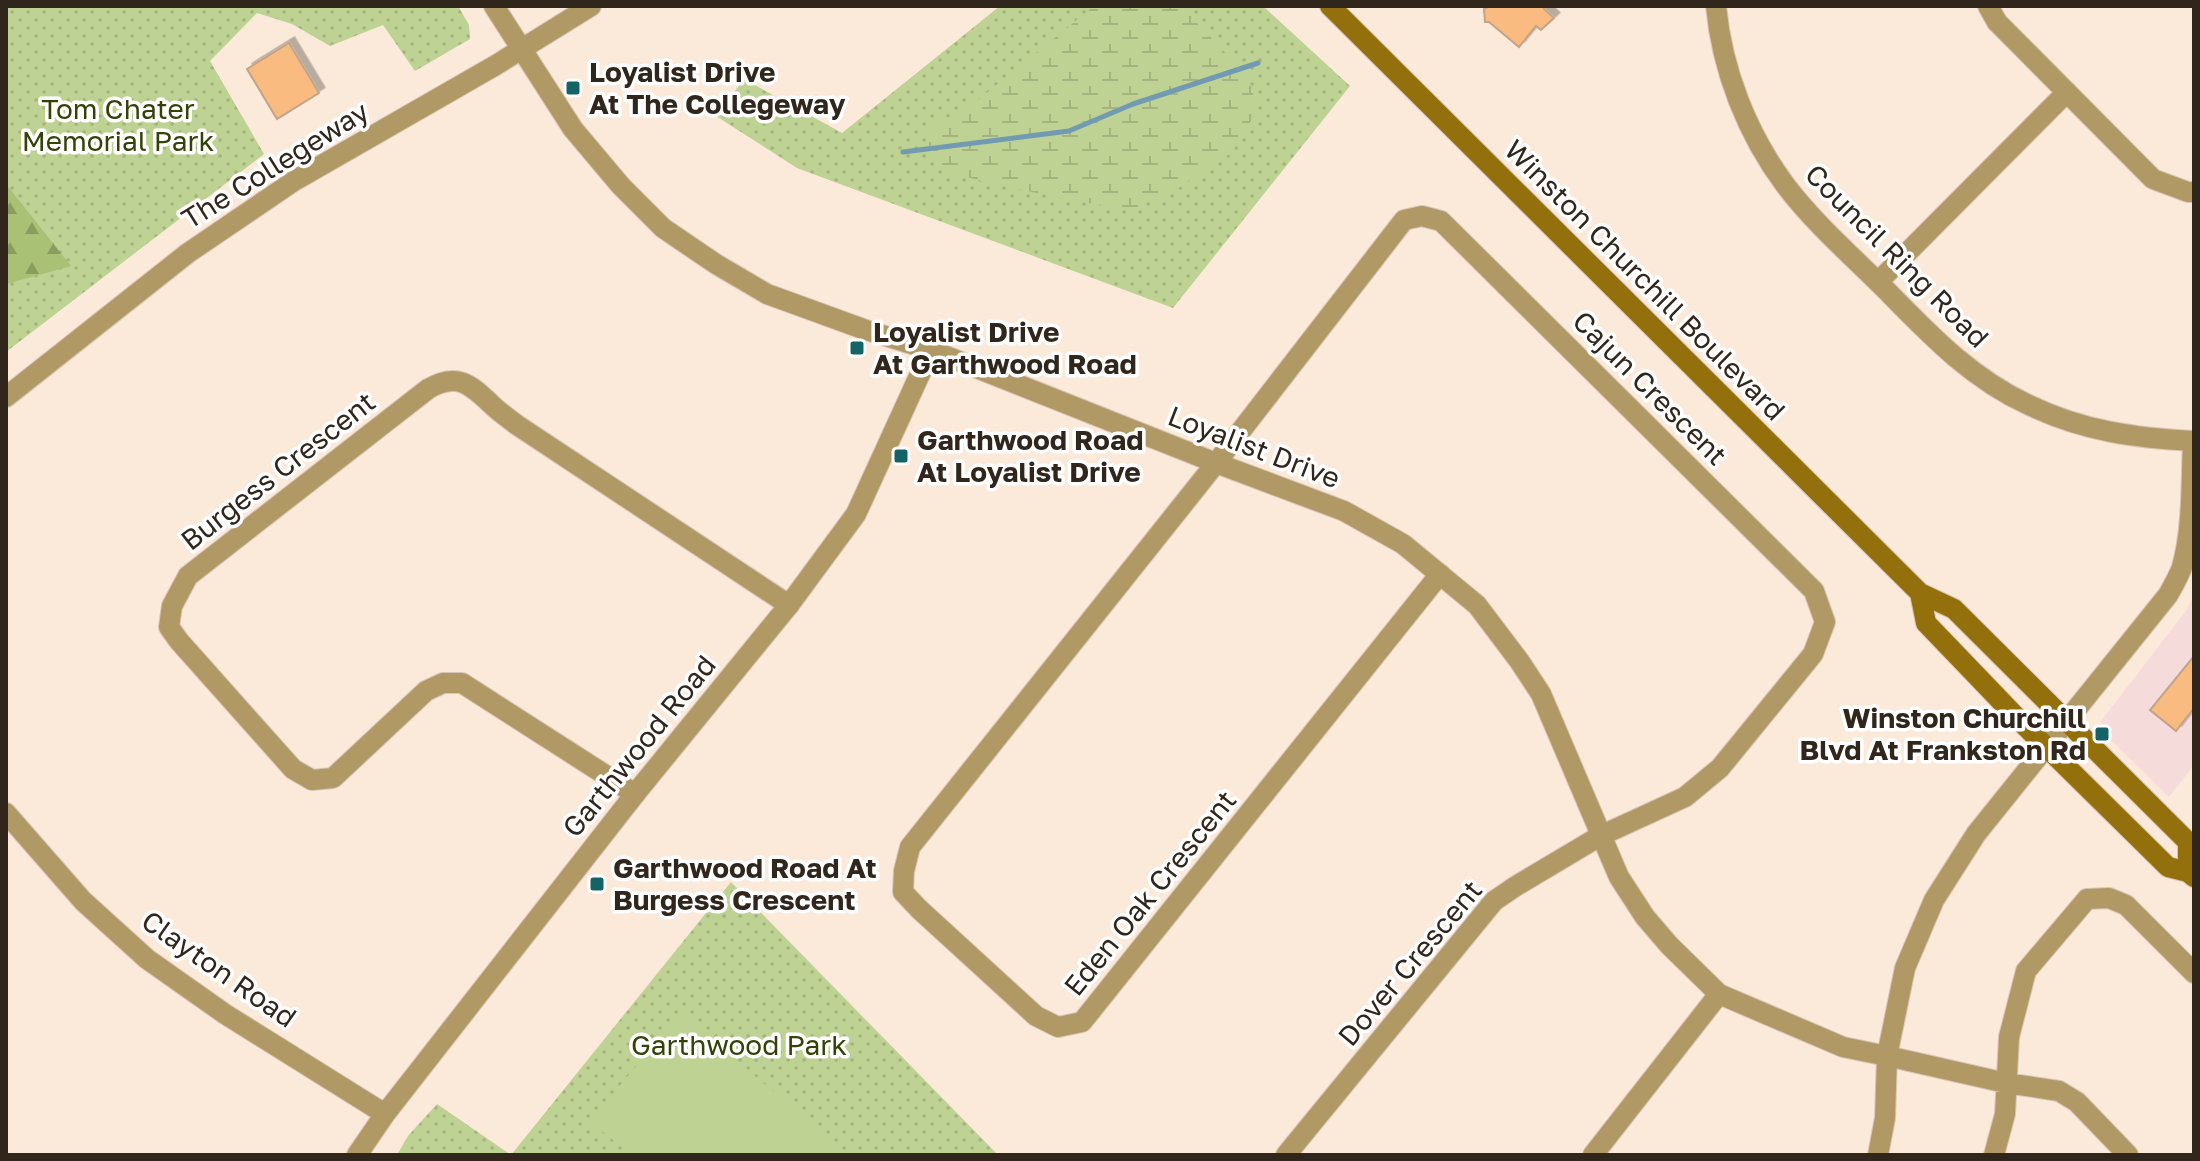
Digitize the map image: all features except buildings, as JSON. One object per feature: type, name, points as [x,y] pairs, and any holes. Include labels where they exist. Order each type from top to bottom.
[{"type":"main road","name":"Winston Churchill Boulevard","points":[[1330,6],[1920,593],[1954,609],[2188,842],[2191,874],[2168,867],[1926,623],[1920,593]]},
{"type":"street","name":"Loyalist Drive","points":[[494,6],[573,129],[621,186],[663,228],[716,264],[767,294],[931,350],[1344,511],[1403,544],[1477,605],[1520,662],[1541,694],[1619,877],[1645,917],[1719,994],[1843,1047],[2006,1083],[2059,1091],[2077,1102],[2128,1155]]},
{"type":"street","name":"The Collegeway","points":[[6,397],[188,253],[294,181],[591,6]]},
{"type":"street","name":"Council Ring Road","points":[[1716,6],[1721,42],[1736,92],[1764,152],[1786,186],[1940,345],[1966,368],[1995,387],[2057,418],[2112,433],[2194,442]]},
{"type":"street","points":[[1988,6],[1997,22],[2153,179],[2194,192]]},
{"type":"street","points":[[1878,282],[2067,92]]},
{"type":"street","name":"Cajun Crescent","points":[[1216,463],[1404,220],[1422,216],[1441,221],[1814,591],[1825,622],[1813,654],[1720,768],[1685,797],[1600,836]]},
{"type":"street","name":"Garthwood Road","points":[[357,1155],[385,1114],[635,794],[789,605],[856,514],[931,350]]},
{"type":"street","name":"Burgess Crescent","points":[[635,794],[462,683],[443,683],[426,691],[333,778],[312,780],[293,769],[179,641],[169,627],[172,606],[188,576],[442,380],[469,384],[517,425],[789,605]]},
{"type":"street","points":[[1878,1155],[1885,1118],[1887,1056],[1905,968],[1934,900],[1976,834],[2176,582],[2188,534],[2194,442]]},
{"type":"street","name":"Eden Oak Crescent","points":[[1216,463],[910,847],[903,892],[1036,1016],[1058,1027],[1082,1022],[1099,1003],[1440,574]]},
{"type":"street","name":"Clayton Road","points":[[6,813],[83,901],[147,959],[225,1014],[385,1114]]},
{"type":"street","name":"Dover Crescent","points":[[1286,1155],[1494,901],[1600,836]]},
{"type":"street","points":[[1994,1155],[2005,1114],[2009,1037],[2026,971],[2087,899],[2109,898],[2126,905],[2194,973]]},
{"type":"street","points":[[1593,1155],[1719,994]]},
{"type":"shaded area","points":[[2194,596],[2194,765],[2169,797],[2101,730],[2101,721],[2186,611]]},
{"type":"green space","name":"Tom Chater Memorial Park","points":[[6,6],[458,6],[469,25],[470,39],[415,71],[383,25],[330,46],[292,24],[257,13],[210,61],[264,154],[6,352]]},
{"type":"green space","points":[[1000,6],[1263,6],[1350,86],[1173,308],[797,168],[716,116],[744,79],[842,133]]},
{"type":"green space","points":[[1094,6],[1181,6],[1248,77],[1258,109],[1232,152],[1177,189],[1133,209],[997,185],[945,171],[925,152],[931,127],[973,104]]},
{"type":"green space","points":[[6,184],[71,266],[6,284]]},
{"type":"green space","name":"Garthwood Park","points":[[731,882],[998,1155],[511,1155]]},
{"type":"green space","points":[[680,1014],[840,1146],[832,1155],[631,1155],[590,1121]]},
{"type":"green space","points":[[437,1104],[511,1155],[397,1155],[408,1136]]},
{"type":"waterway","points":[[903,152],[1069,131],[1133,104],[1258,63]]},
{"type":"place","name":"Loyalist Drive At The Collegeway","points":[[573,88]]},
{"type":"place","name":"Loyalist Drive At Garthwood Road","points":[[857,348]]},
{"type":"place","name":"Garthwood Road At Loyalist Drive","points":[[901,456]]},
{"type":"place","name":"Winston Churchill Blvd At Frankston Rd","points":[[2102,734]]},
{"type":"place","name":"Garthwood Road At Burgess Crescent","points":[[597,884]]}]
